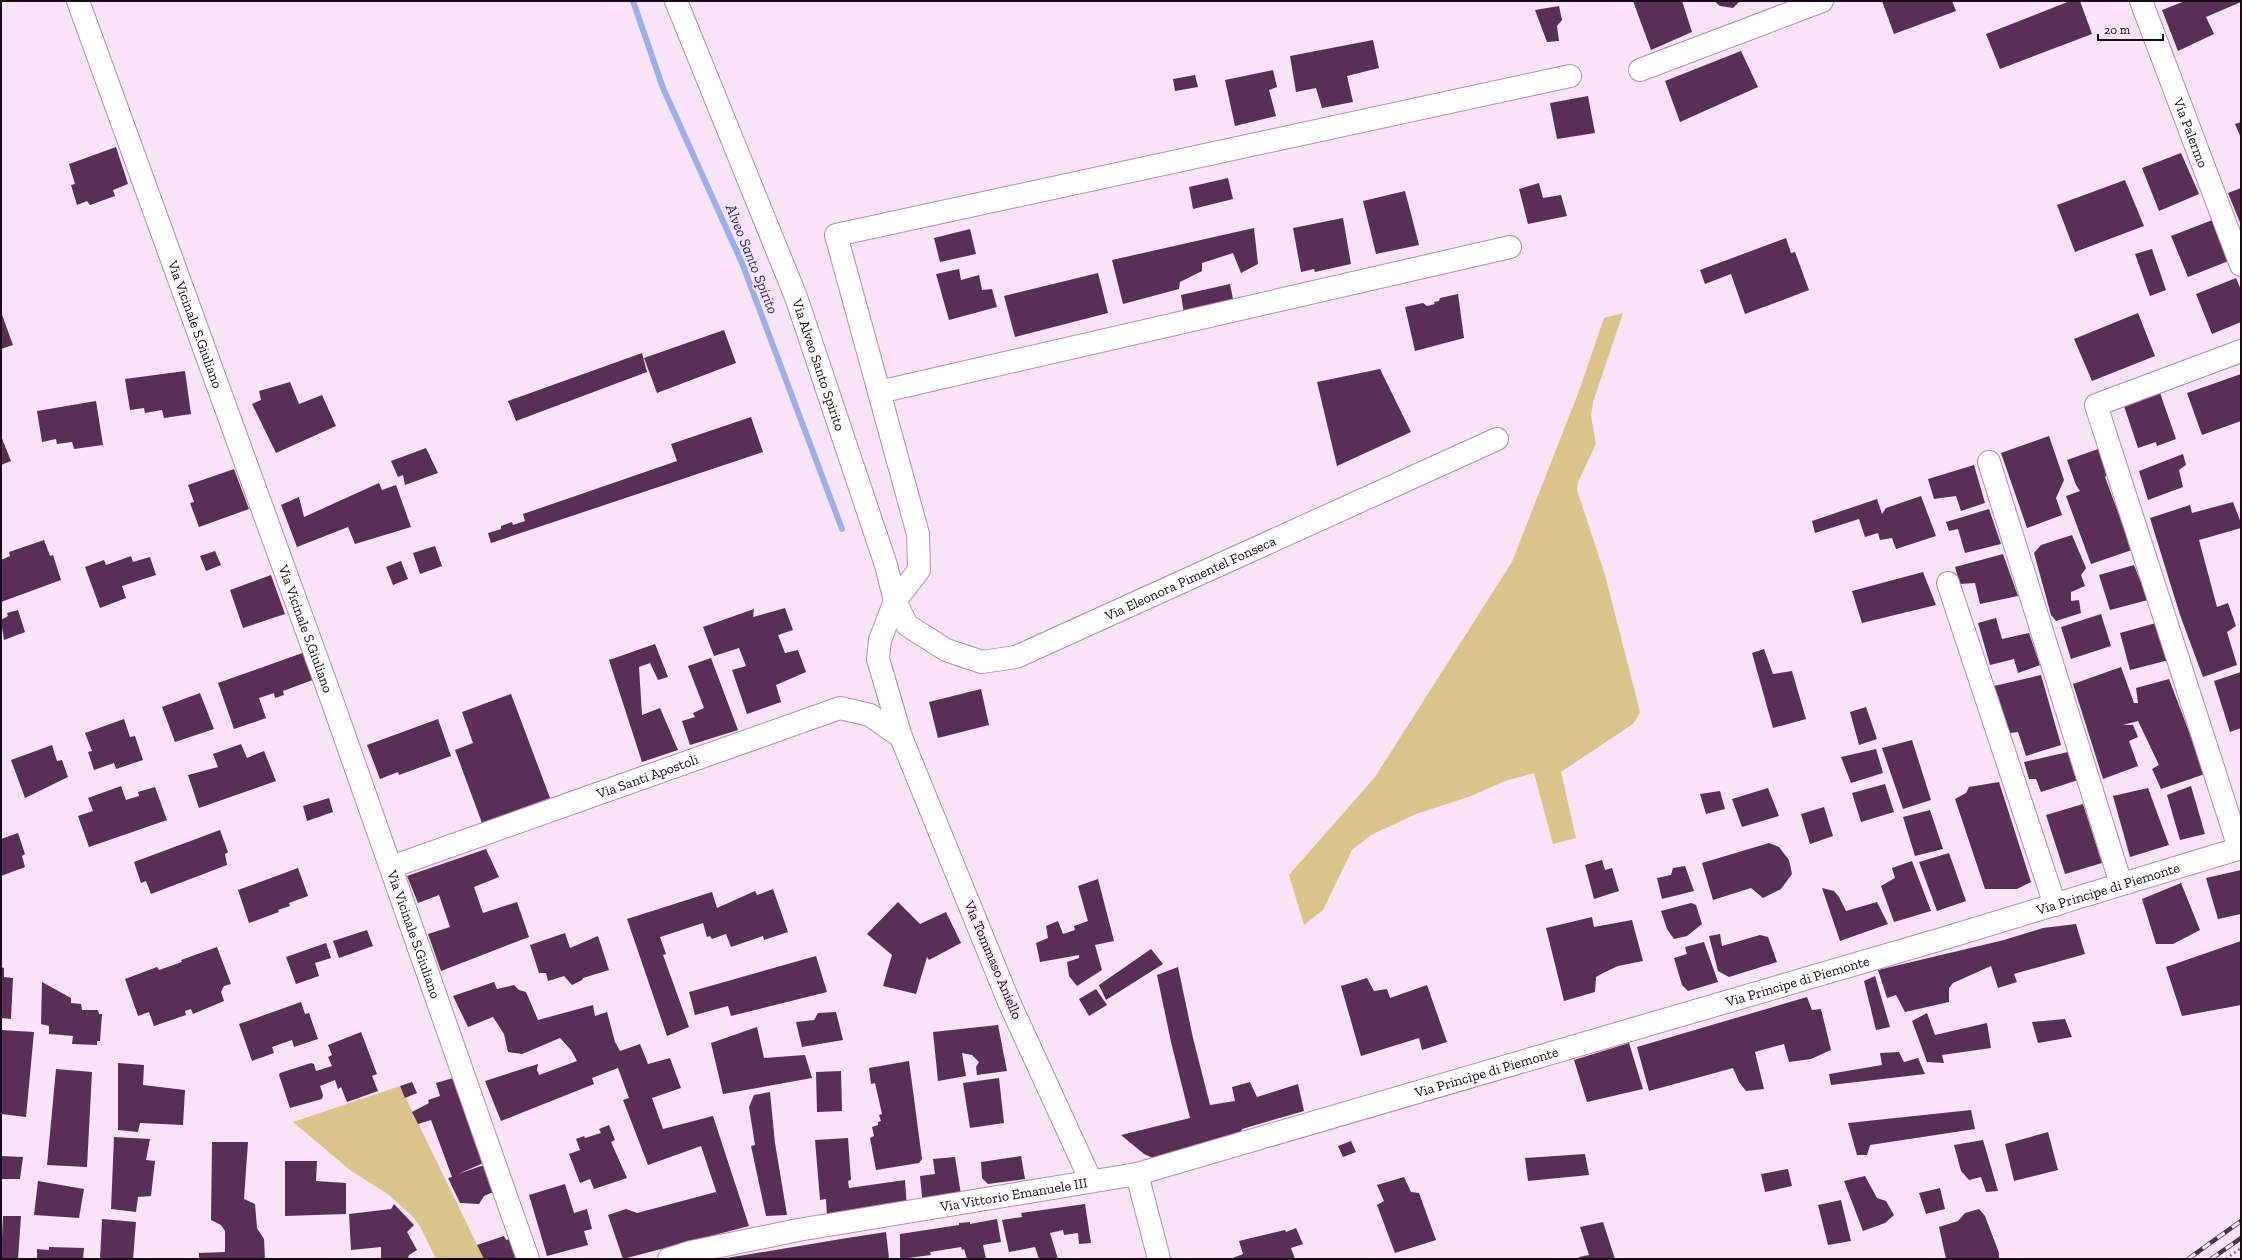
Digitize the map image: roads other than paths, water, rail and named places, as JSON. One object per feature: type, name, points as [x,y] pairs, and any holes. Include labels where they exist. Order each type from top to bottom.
[{"type":"street","name":"Via Vicinale S.Giuliano","points":[[78,1],[332,699],[528,1259]]},
{"type":"street","name":"Via Alveo Santo Spirito","points":[[676,1],[796,297],[886,565],[895,602]]},
{"type":"street","points":[[1640,70],[1822,1]]},
{"type":"street","name":"Via Palermo","points":[[2141,1],[2235,228],[2241,265]]},
{"type":"street","points":[[901,737],[878,658],[880,640],[895,602],[919,570],[918,534],[836,235],[1570,76]]},
{"type":"street","points":[[879,392],[1510,247]]},
{"type":"street","points":[[2240,848],[2096,405],[2241,350]]},
{"type":"street","name":"Via Eleonora Pimentel Fonseca","points":[[895,602],[907,625],[946,650],[982,662],[1016,657],[1497,439]]},
{"type":"street","points":[[1990,462],[2121,884]]},
{"type":"street","points":[[1948,583],[2055,905]]},
{"type":"street","name":"Via Santi Apostoli","points":[[391,867],[840,708],[870,715],[901,737]]},
{"type":"street","name":"Via Tommaso Aniello","points":[[901,737],[1009,1002],[1091,1181]]},
{"type":"street","name":"Via Principe di Piemonte","points":[[1353,1111],[2055,905],[2240,848]]},
{"type":"street","name":"Via Vittorio Emanuele III","points":[[669,1259],[691,1252],[719,1254],[798,1230],[1137,1174],[1353,1111]]},
{"type":"street","points":[[1137,1174],[1159,1259]]},
{"type":"waterway","name":"Alveo Santo Spirito","points":[[633,1],[663,88],[742,263],[842,529]]},
{"type":"railway","points":[[2188,1259],[2241,1221]]},
{"type":"railway","points":[[2211,1259],[2241,1238]]}]
